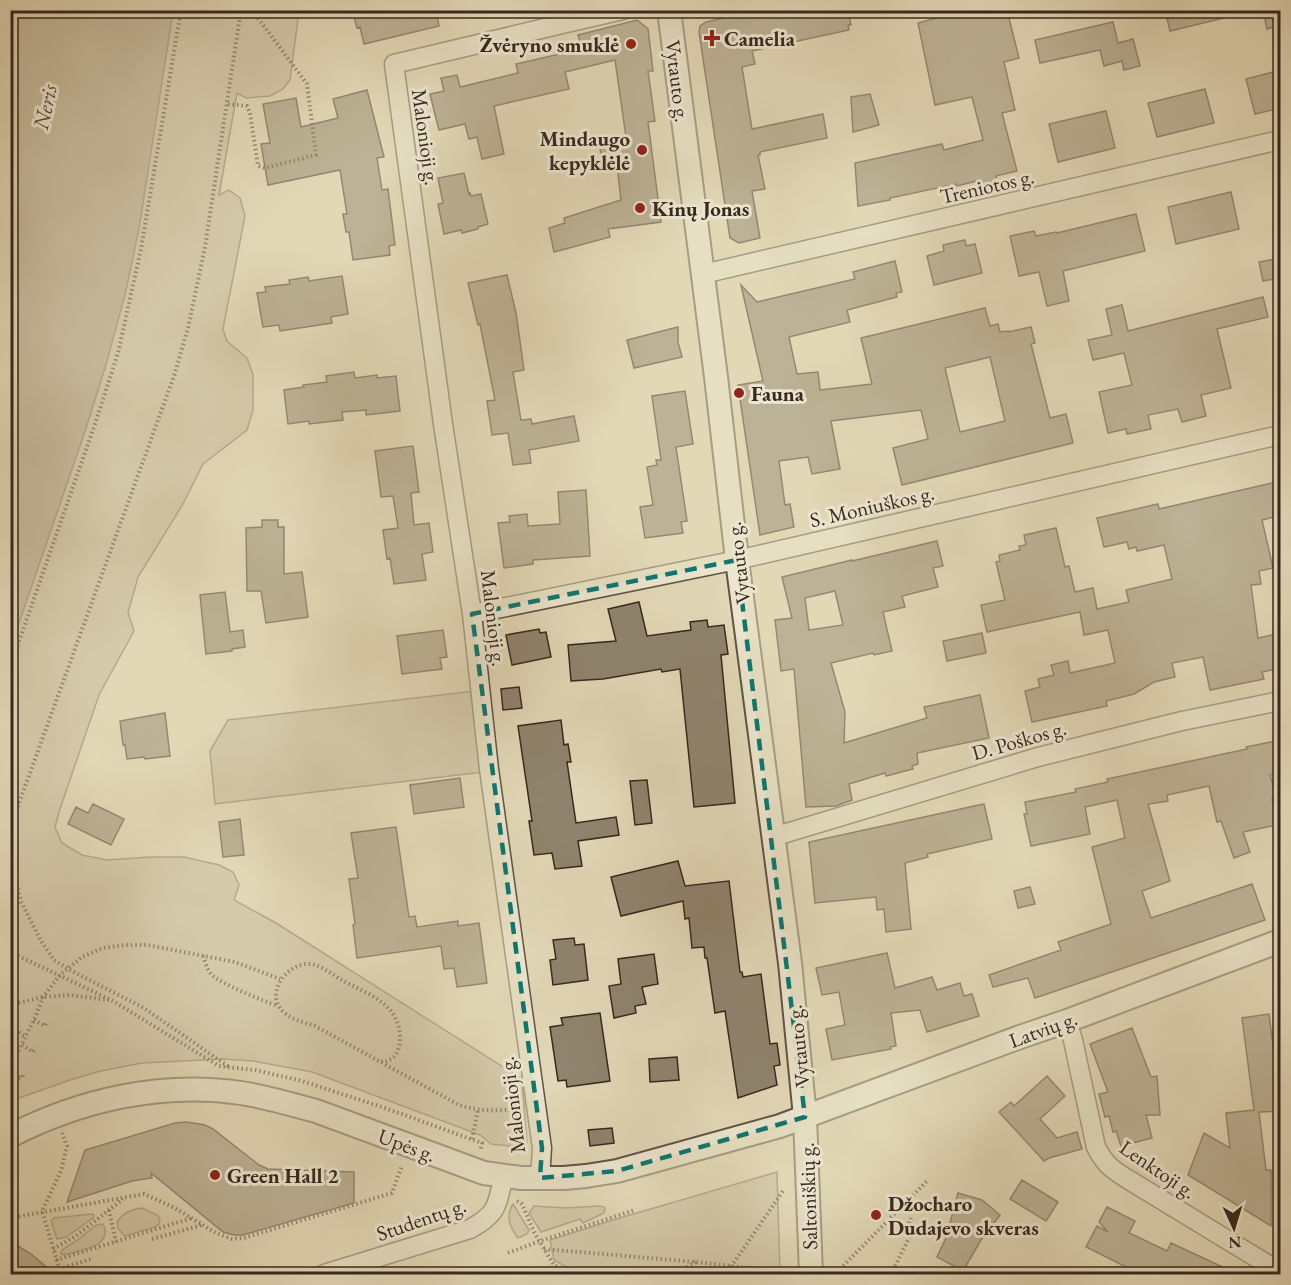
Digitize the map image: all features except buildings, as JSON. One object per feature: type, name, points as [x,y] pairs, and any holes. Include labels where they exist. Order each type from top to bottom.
[{"type":"street","name":"Malonioji g.","points":[[540,1178],[542,1148],[537,1106],[489,769],[472,614],[443,424],[394,64],[623,10]]},
{"type":"street","name":"Vytauto g.","points":[[669,10],[789,963],[805,1117]]},
{"type":"street","name":"Treniotos g.","points":[[702,274],[1281,141]]},
{"type":"street","name":"S. Moniuškos g.","points":[[472,614],[737,560],[1281,435]]},
{"type":"street","name":"D. Poškos g.","points":[[773,837],[1038,757],[1281,701]]},
{"type":"street","name":"Latvių g.","points":[[805,1117],[1281,940]]},
{"type":"street","name":"Lenktoji g.","points":[[1067,1021],[1096,1147],[1102,1159],[1110,1168],[1129,1180],[1281,1272]]},
{"type":"street","name":"Upės g.","points":[[10,1136],[56,1115],[106,1099],[184,1089],[238,1093],[316,1111],[475,1169],[501,1186],[540,1178],[586,1176],[617,1171],[805,1117]]},
{"type":"street","name":"Saltoniškių g.","points":[[805,1117],[811,1275]]},
{"type":"street","name":"Studentų g.","points":[[324,1275],[470,1229],[484,1221],[496,1208],[501,1186]]},
{"type":"path","points":[[10,667],[118,353],[141,249],[181,10]]},
{"type":"path","points":[[230,1067],[144,1008],[54,960],[41,941],[21,902],[16,882],[15,834],[11,827],[12,818],[174,376],[185,338],[205,247],[241,10]]},
{"type":"path","points":[[228,104],[247,106],[258,166],[265,168],[316,155],[307,84],[252,10]]},
{"type":"path","points":[[11,1064],[22,1046],[43,997],[60,975],[82,957],[103,948],[147,945],[235,962],[280,979]]},
{"type":"path","points":[[10,952],[113,1001],[219,1066],[255,1070],[302,1081],[482,1143],[475,1169]]},
{"type":"path","points":[[203,955],[210,972],[216,978],[279,1006]]},
{"type":"path","points":[[381,1062],[389,1061],[396,1055],[400,1043],[399,1028],[393,1014],[381,1002],[314,964],[300,965],[289,970],[280,979],[276,995],[284,1013],[296,1020],[315,1026],[459,1105],[478,1110],[508,1110],[537,1106]]},
{"type":"path","points":[[10,1005],[43,997],[69,995],[113,1001]]},
{"type":"path","points":[[34,1020],[45,1026],[46,1023]]},
{"type":"path","points":[[19,1032],[26,1037]]},
{"type":"path","points":[[22,1046],[33,1052],[35,1049]]},
{"type":"path","points":[[10,1077],[22,1078],[23,1075]]},
{"type":"path","points":[[472,1139],[478,1110]]},
{"type":"path","points":[[60,1275],[42,1211],[61,1171],[67,1146],[63,1134]]},
{"type":"path","points":[[10,1218],[144,1194],[175,1208],[216,1233],[232,1239],[244,1238],[392,1193],[410,1146]]},
{"type":"path","points":[[840,1269],[927,1181]]},
{"type":"path","points":[[501,1186],[522,1204],[554,1265],[571,1275]]},
{"type":"path","points":[[726,1275],[783,1191]]},
{"type":"path","points":[[53,1249],[76,1236],[125,1197]]},
{"type":"path","points":[[109,1210],[116,1242]]},
{"type":"path","points":[[508,1253],[636,1210]]},
{"type":"path","points":[[56,1260],[192,1218]]},
{"type":"path","points":[[891,1275],[913,1230],[908,1226],[911,1218]]},
{"type":"path","points":[[152,1239],[202,1224]]},
{"type":"path","points":[[544,1249],[785,1272]]},
{"type":"path","points":[[59,1269],[91,1259]]},
{"type":"path","points":[[675,1275],[696,1262]]},
{"type":"highlighted area","points":[[737,560],[805,1117],[617,1171],[540,1178],[542,1148],[472,614]]},
{"type":"shaded area","points":[[173,11],[299,11],[290,80],[283,89],[270,96],[246,98],[237,93],[219,195],[229,190],[240,198],[245,216],[223,329],[227,341],[247,358],[253,375],[253,410],[247,430],[203,464],[183,504],[138,577],[128,613],[134,631],[99,695],[55,827],[62,843],[82,855],[107,860],[184,857],[219,865],[233,872],[239,885],[234,900],[276,923],[522,1079],[527,1143],[518,1147],[491,1144],[480,1135],[312,1072],[253,1061],[222,1059],[142,1063],[73,1079],[11,1102],[11,646],[107,361]]},
{"type":"shaded area","points":[[474,691],[483,772],[215,804],[210,751],[228,720]]},
{"type":"shaded area","points":[[777,1172],[780,1274],[579,1274],[554,1260],[550,1240]]},
{"type":"shaded area","points":[[513,1204],[529,1230],[527,1234],[518,1238],[509,1222],[509,1213]]},
{"type":"shaded area","points":[[534,1206],[565,1208],[599,1206],[605,1209],[604,1213],[583,1223],[580,1219],[541,1232],[529,1213]]},
{"type":"shaded area","points":[[142,1208],[157,1215],[160,1219],[159,1224],[125,1236],[118,1229],[117,1222],[128,1212]]},
{"type":"shaded area","points":[[92,1214],[93,1218],[66,1237],[57,1239],[51,1221],[54,1218]]},
{"type":"shaded area","points":[[103,1224],[105,1232],[100,1243],[86,1249],[61,1254],[62,1250],[96,1225]]},
{"type":"water","name":"Neris","points":[[11,10],[173,11],[139,229],[125,295],[85,431],[11,646]]},
{"type":"place","name":"Camelia","points":[[712,38]]},
{"type":"place","name":"Žvėryno smuklė","points":[[631,44]]},
{"type":"place","name":"Mindaugo kepyklėlė","points":[[642,150]]},
{"type":"place","name":"Kinų Jonas","points":[[640,208]]},
{"type":"place","name":"Fauna","points":[[739,393]]},
{"type":"place","name":"Green Hall 2","points":[[215,1175]]},
{"type":"place","name":"Džocharo Dudajevo skveras","points":[[876,1215]]}]
